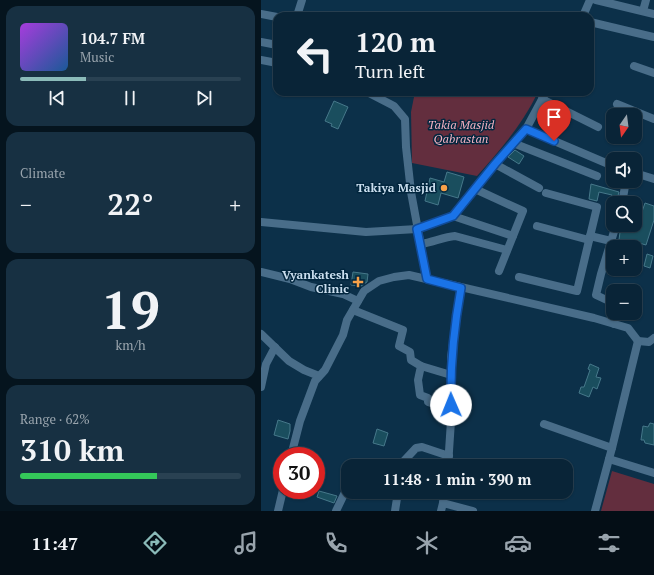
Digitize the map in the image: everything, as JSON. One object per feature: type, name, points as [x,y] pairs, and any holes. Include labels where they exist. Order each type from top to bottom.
[{"type":"street","points":[[298,12],[302,0]]},
{"type":"street","points":[[585,12],[590,0]]},
{"type":"street","points":[[596,0],[654,14]]},
{"type":"street","points":[[643,11],[645,0]]},
{"type":"street","points":[[261,14],[273,16]]},
{"type":"street","points":[[594,23],[654,37]]},
{"type":"street","points":[[261,42],[273,44]]},
{"type":"street","points":[[261,60],[273,62]]},
{"type":"street","points":[[634,66],[654,73]]},
{"type":"street","points":[[375,96],[394,106],[405,119],[406,147],[411,192],[427,279]]},
{"type":"street","points":[[261,222],[366,232],[417,229],[453,216],[495,164],[526,129],[544,96],[598,127]]},
{"type":"street","points":[[617,104],[654,119]]},
{"type":"street","points":[[526,129],[606,163]]},
{"type":"street","points":[[513,143],[597,176]]},
{"type":"street","points":[[495,164],[542,191],[597,207],[577,291],[519,277]]},
{"type":"street","points":[[642,175],[654,179]]},
{"type":"street","points":[[475,189],[523,211],[499,271]]},
{"type":"street","points":[[453,216],[513,236]]},
{"type":"street","points":[[537,226],[606,240]]},
{"type":"street","points":[[421,244],[455,236],[507,250]]},
{"type":"street","points":[[606,258],[596,295],[611,302],[610,313],[614,324]]},
{"type":"street","points":[[261,272],[290,279],[311,287],[343,294],[358,301]]},
{"type":"street","points":[[293,447],[300,421],[315,380],[325,370],[343,334],[347,320],[358,301],[364,291],[379,281],[394,276],[409,275],[594,318],[628,328],[638,341],[649,342],[654,338]]},
{"type":"street","points":[[449,459],[451,375],[455,329],[461,288]]},
{"type":"street","points":[[353,310],[403,330],[399,346],[410,352],[411,360],[421,366],[451,375]]},
{"type":"street","points":[[261,334],[289,361],[304,370],[319,376]]},
{"type":"street","points":[[595,511],[638,341]]},
{"type":"street","points":[[261,386],[265,364],[275,347]]},
{"type":"street","points":[[421,366],[418,380],[420,395],[428,398],[428,402],[438,406],[445,407],[451,405]]},
{"type":"street","points":[[544,424],[612,448]]},
{"type":"street","points":[[406,459],[416,448],[423,447],[449,456]]},
{"type":"street","points":[[609,459],[654,473]]},
{"type":"street","points":[[278,511],[281,499]]},
{"type":"street","points":[[335,511],[341,499]]},
{"type":"street","points":[[395,511],[397,499]]},
{"type":"street","points":[[442,507],[470,511]]},
{"type":"green space","name":"Takia Masjid Qabrastan","points":[[414,96],[536,96],[518,126],[477,176],[412,163],[411,112]]},
{"type":"green space","points":[[612,471],[654,484],[654,511],[601,511]]},
{"type":"building","points":[[334,101],[348,107],[338,129],[325,121]]},
{"type":"building","points":[[515,150],[524,156],[519,164],[508,157]]},
{"type":"building","name":"Takiya Masjid","points":[[447,172],[464,177],[458,198],[441,193],[438,205],[425,201],[430,178],[444,182]]},
{"type":"building","points":[[591,184],[619,192],[618,196],[612,196],[599,192],[597,201],[589,199]]},
{"type":"building","points":[[645,203],[654,206],[654,220],[646,245],[642,244],[642,240],[619,240],[620,232],[642,232],[642,212]]},
{"type":"building","points":[[647,254],[653,256],[650,268],[644,266]]},
{"type":"building","points":[[353,272],[368,274],[367,282],[361,286],[351,285]]},
{"type":"building","points":[[590,364],[599,368],[596,377],[601,378],[597,389],[593,387],[589,397],[579,393],[581,387],[584,387],[590,370],[588,369]]},
{"type":"building","points":[[278,420],[290,424],[288,439],[274,435]]},
{"type":"building","points":[[650,423],[654,424],[654,445],[645,443],[644,440],[641,440],[643,426],[648,427]]},
{"type":"building","points":[[377,429],[388,433],[384,446],[373,443]]},
{"type":"building","points":[[325,493],[337,496],[334,503],[323,499],[325,499]]},
{"type":"place","name":"Takiya Masjid","points":[[444,188]]},
{"type":"place","name":"Vyankatesh Clinic","points":[[358,282]]},
{"type":"route","points":[[451,405],[451,358],[461,288],[427,279],[417,229],[440,222],[453,216],[495,164],[526,129],[554,141]]}]
